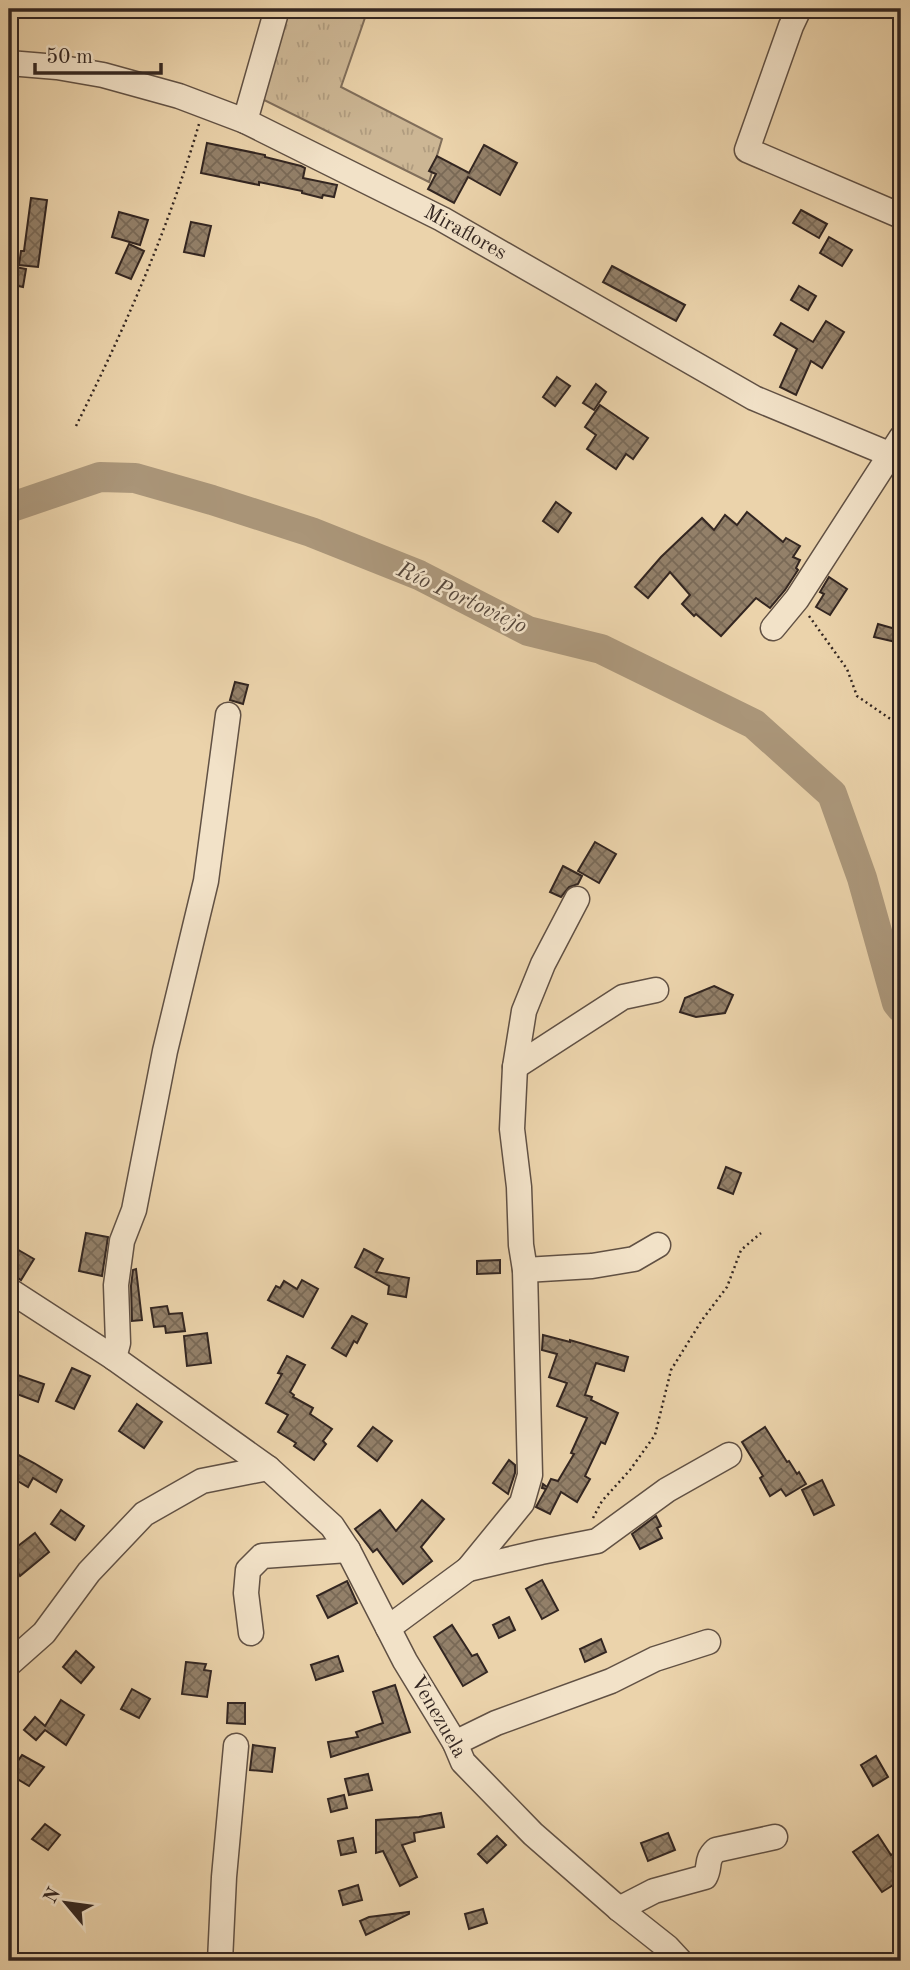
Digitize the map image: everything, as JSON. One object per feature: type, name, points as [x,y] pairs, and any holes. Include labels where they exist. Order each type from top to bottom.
[{"type":"street","points":[[245,121],[277,9]]},
{"type":"street","points":[[799,9],[747,150],[901,216]]},
{"type":"street","name":"Miraflores","points":[[9,63],[57,66],[103,75],[205,104],[245,121],[442,219],[754,398],[898,450]]},
{"type":"street","points":[[773,628],[797,599],[898,450]]},
{"type":"street","points":[[114,1358],[118,1343],[116,1285],[122,1241],[134,1210],[165,1051],[206,881],[228,715]]},
{"type":"street","points":[[388,1628],[468,1569],[522,1503],[530,1475],[524,1270],[512,1129],[514,1067],[524,1011],[543,964],[577,899]]},
{"type":"street","points":[[514,1067],[622,998],[656,990]]},
{"type":"street","points":[[524,1270],[592,1266],[634,1259],[658,1245]]},
{"type":"street","name":"Venezuela","points":[[9,1290],[114,1358],[268,1468],[332,1526],[348,1550],[405,1661],[455,1743],[463,1762],[533,1834],[680,1961]]},
{"type":"street","points":[[468,1569],[597,1542],[667,1490],[729,1455]]},
{"type":"street","points":[[9,1664],[44,1633],[89,1572],[144,1514],[202,1481],[268,1468]]},
{"type":"street","points":[[251,1633],[246,1593],[248,1570],[262,1556],[348,1550]]},
{"type":"street","points":[[455,1743],[496,1723],[611,1681],[655,1659],[708,1642]]},
{"type":"street","points":[[220,1961],[224,1877],[236,1746]]},
{"type":"street","points":[[619,1909],[654,1891],[705,1877],[710,1856],[716,1850],[775,1837]]},
{"type":"path","points":[[76,426],[157,250],[181,187],[205,104]]},
{"type":"path","points":[[797,599],[847,670],[857,696],[889,718],[901,720]]},
{"type":"path","points":[[597,1542],[588,1528],[602,1501],[631,1469],[655,1434],[671,1370],[702,1320],[727,1287],[741,1250],[761,1233]]},
{"type":"green space","points":[[286,9],[368,9],[341,87],[442,139],[429,182],[258,97]]},
{"type":"building","points":[[207,143],[265,155],[301,166],[305,168],[303,178],[337,185],[334,197],[323,195],[322,198],[259,182],[259,185],[201,173]]},
{"type":"building","points":[[484,145],[517,163],[500,195],[468,177],[454,203],[428,189],[436,174],[429,171],[437,156],[469,173]]},
{"type":"building","points":[[31,198],[47,200],[38,267],[19,265],[21,251],[24,251]]},
{"type":"building","points":[[801,210],[827,224],[819,238],[793,223]]},
{"type":"building","points":[[119,212],[148,220],[140,245],[112,237]]},
{"type":"building","points":[[191,222],[211,226],[204,256],[184,252]]},
{"type":"building","points":[[829,237],[852,250],[842,266],[820,253]]},
{"type":"building","points":[[129,244],[144,251],[131,279],[116,273]]},
{"type":"building","points":[[10,266],[26,269],[23,287],[9,284]]},
{"type":"building","points":[[612,266],[685,305],[676,321],[603,282]]},
{"type":"building","points":[[799,286],[816,296],[808,310],[791,300]]},
{"type":"building","points":[[826,321],[844,332],[822,368],[811,361],[796,395],[780,387],[797,349],[774,335],[781,323],[813,342]]},
{"type":"building","points":[[557,377],[570,386],[555,406],[543,397]]},
{"type":"building","points":[[596,384],[606,392],[594,410],[583,403]]},
{"type":"building","points":[[600,405],[648,438],[633,459],[626,454],[616,469],[587,449],[596,435],[585,427]]},
{"type":"building","points":[[556,502],[571,513],[558,532],[543,521]]},
{"type":"building","points":[[747,512],[783,542],[786,538],[800,546],[793,557],[800,560],[796,568],[798,570],[770,608],[756,598],[721,636],[682,604],[690,595],[670,572],[648,598],[635,587],[661,557],[702,518],[714,530],[725,515],[737,525]]},
{"type":"building","points":[[829,577],[847,589],[830,615],[816,607],[824,594],[820,592]]},
{"type":"building","points":[[878,624],[899,630],[896,642],[874,637]]},
{"type":"building","points":[[235,682],[248,685],[243,704],[230,700]]},
{"type":"building","points":[[595,842],[616,854],[599,883],[578,871]]},
{"type":"building","points":[[563,866],[582,876],[578,884],[569,887],[561,897],[550,892]]},
{"type":"building","points":[[714,986],[733,995],[725,1013],[696,1017],[680,1012],[685,998]]},
{"type":"building","points":[[726,1167],[741,1173],[733,1194],[718,1188]]},
{"type":"building","points":[[86,1233],[108,1237],[102,1276],[79,1271]]},
{"type":"building","points":[[15,1248],[34,1259],[21,1280],[9,1272],[9,1258]]},
{"type":"building","points":[[364,1249],[383,1259],[376,1272],[409,1278],[406,1297],[388,1294],[389,1286],[355,1267]]},
{"type":"building","points":[[500,1260],[500,1273],[477,1274],[477,1261]]},
{"type":"building","points":[[136,1269],[142,1320],[132,1321],[131,1286],[133,1270]]},
{"type":"building","points":[[302,1280],[318,1289],[303,1317],[268,1300],[276,1286],[280,1288],[284,1281],[297,1289]]},
{"type":"building","points":[[167,1306],[169,1314],[182,1313],[185,1331],[166,1333],[165,1326],[154,1327],[151,1308]]},
{"type":"building","points":[[352,1316],[367,1324],[346,1356],[332,1348]]},
{"type":"building","points":[[207,1333],[211,1363],[187,1366],[184,1336]]},
{"type":"building","points":[[543,1335],[628,1357],[624,1371],[596,1363],[585,1395],[618,1413],[605,1444],[601,1442],[585,1476],[590,1479],[577,1502],[561,1492],[550,1514],[536,1507],[546,1489],[542,1488],[543,1484],[547,1487],[551,1479],[558,1481],[574,1454],[571,1453],[587,1418],[557,1406],[567,1383],[549,1377],[557,1354],[542,1350]]},
{"type":"building","points":[[287,1356],[305,1365],[290,1392],[293,1397],[313,1408],[310,1414],[332,1429],[323,1441],[326,1444],[314,1460],[294,1446],[296,1443],[278,1432],[288,1415],[266,1403],[282,1374],[278,1373]]},
{"type":"building","points":[[72,1368],[90,1376],[74,1409],[56,1401]]},
{"type":"building","points":[[9,1372],[44,1384],[38,1402],[9,1391]]},
{"type":"building","points":[[137,1404],[162,1422],[144,1448],[119,1431]]},
{"type":"building","points":[[373,1427],[392,1441],[377,1461],[358,1446]]},
{"type":"building","points":[[765,1427],[787,1462],[789,1461],[797,1474],[799,1472],[806,1484],[786,1496],[781,1489],[770,1496],[760,1478],[763,1476],[742,1442]]},
{"type":"building","points":[[9,1450],[62,1480],[56,1492],[33,1478],[28,1487],[9,1476]]},
{"type":"building","points":[[509,1460],[515,1465],[515,1473],[508,1494],[493,1483]]},
{"type":"building","points":[[822,1480],[834,1505],[814,1515],[802,1490]]},
{"type":"building","points":[[422,1500],[444,1519],[421,1547],[432,1561],[403,1584],[377,1549],[373,1552],[355,1529],[380,1510],[396,1531]]},
{"type":"building","points":[[61,1510],[84,1526],[75,1540],[51,1524]]},
{"type":"building","points":[[656,1516],[661,1526],[657,1528],[662,1538],[640,1549],[632,1534]]},
{"type":"building","points":[[35,1533],[49,1552],[20,1576],[9,1560],[9,1553]]},
{"type":"building","points":[[542,1580],[558,1610],[542,1619],[526,1589]]},
{"type":"building","points":[[347,1581],[357,1603],[328,1618],[317,1596]]},
{"type":"building","points":[[509,1617],[515,1630],[499,1638],[493,1625]]},
{"type":"building","points":[[452,1625],[472,1656],[477,1654],[487,1672],[463,1686],[434,1637]]},
{"type":"building","points":[[601,1639],[606,1652],[585,1662],[580,1649]]},
{"type":"building","points":[[76,1651],[94,1667],[81,1683],[63,1667]]},
{"type":"building","points":[[338,1656],[343,1671],[316,1680],[311,1665]]},
{"type":"building","points":[[186,1662],[206,1664],[204,1670],[211,1671],[207,1697],[182,1694]]},
{"type":"building","points":[[395,1685],[410,1732],[331,1757],[328,1742],[358,1737],[356,1732],[383,1723],[373,1692]]},
{"type":"building","points":[[132,1689],[150,1699],[139,1718],[121,1709]]},
{"type":"building","points":[[61,1700],[84,1715],[66,1745],[45,1730],[36,1740],[24,1730],[35,1717],[45,1726]]},
{"type":"building","points":[[228,1703],[245,1703],[245,1724],[227,1723]]},
{"type":"building","points":[[253,1745],[275,1748],[272,1772],[250,1770]]},
{"type":"building","points":[[22,1755],[44,1767],[29,1786],[9,1774]]},
{"type":"building","points":[[876,1756],[888,1777],[873,1786],[861,1765]]},
{"type":"building","points":[[368,1774],[372,1790],[349,1795],[345,1779]]},
{"type":"building","points":[[344,1795],[347,1808],[331,1812],[328,1799]]},
{"type":"building","points":[[441,1813],[444,1827],[414,1833],[415,1841],[402,1845],[417,1877],[400,1886],[383,1851],[376,1853],[376,1820]]},
{"type":"building","points":[[45,1824],[60,1835],[48,1850],[32,1839]]},
{"type":"building","points":[[668,1833],[675,1850],[648,1861],[641,1843]]},
{"type":"building","points":[[878,1835],[891,1855],[894,1853],[901,1866],[901,1880],[882,1892],[853,1852]]},
{"type":"building","points":[[497,1836],[506,1845],[487,1863],[478,1854]]},
{"type":"building","points":[[353,1838],[356,1852],[341,1855],[338,1841]]},
{"type":"building","points":[[358,1885],[362,1900],[343,1905],[339,1891]]},
{"type":"building","points":[[483,1909],[487,1923],[469,1929],[465,1914]]},
{"type":"building","points":[[409,1912],[366,1935],[360,1921],[369,1917]]},
{"type":"waterway","name":"Río Portoviejo","points":[[9,508],[100,477],[135,478],[212,500],[311,532],[419,575],[528,631],[601,649],[754,724],[832,794],[862,878],[897,1003],[901,1008]]}]
